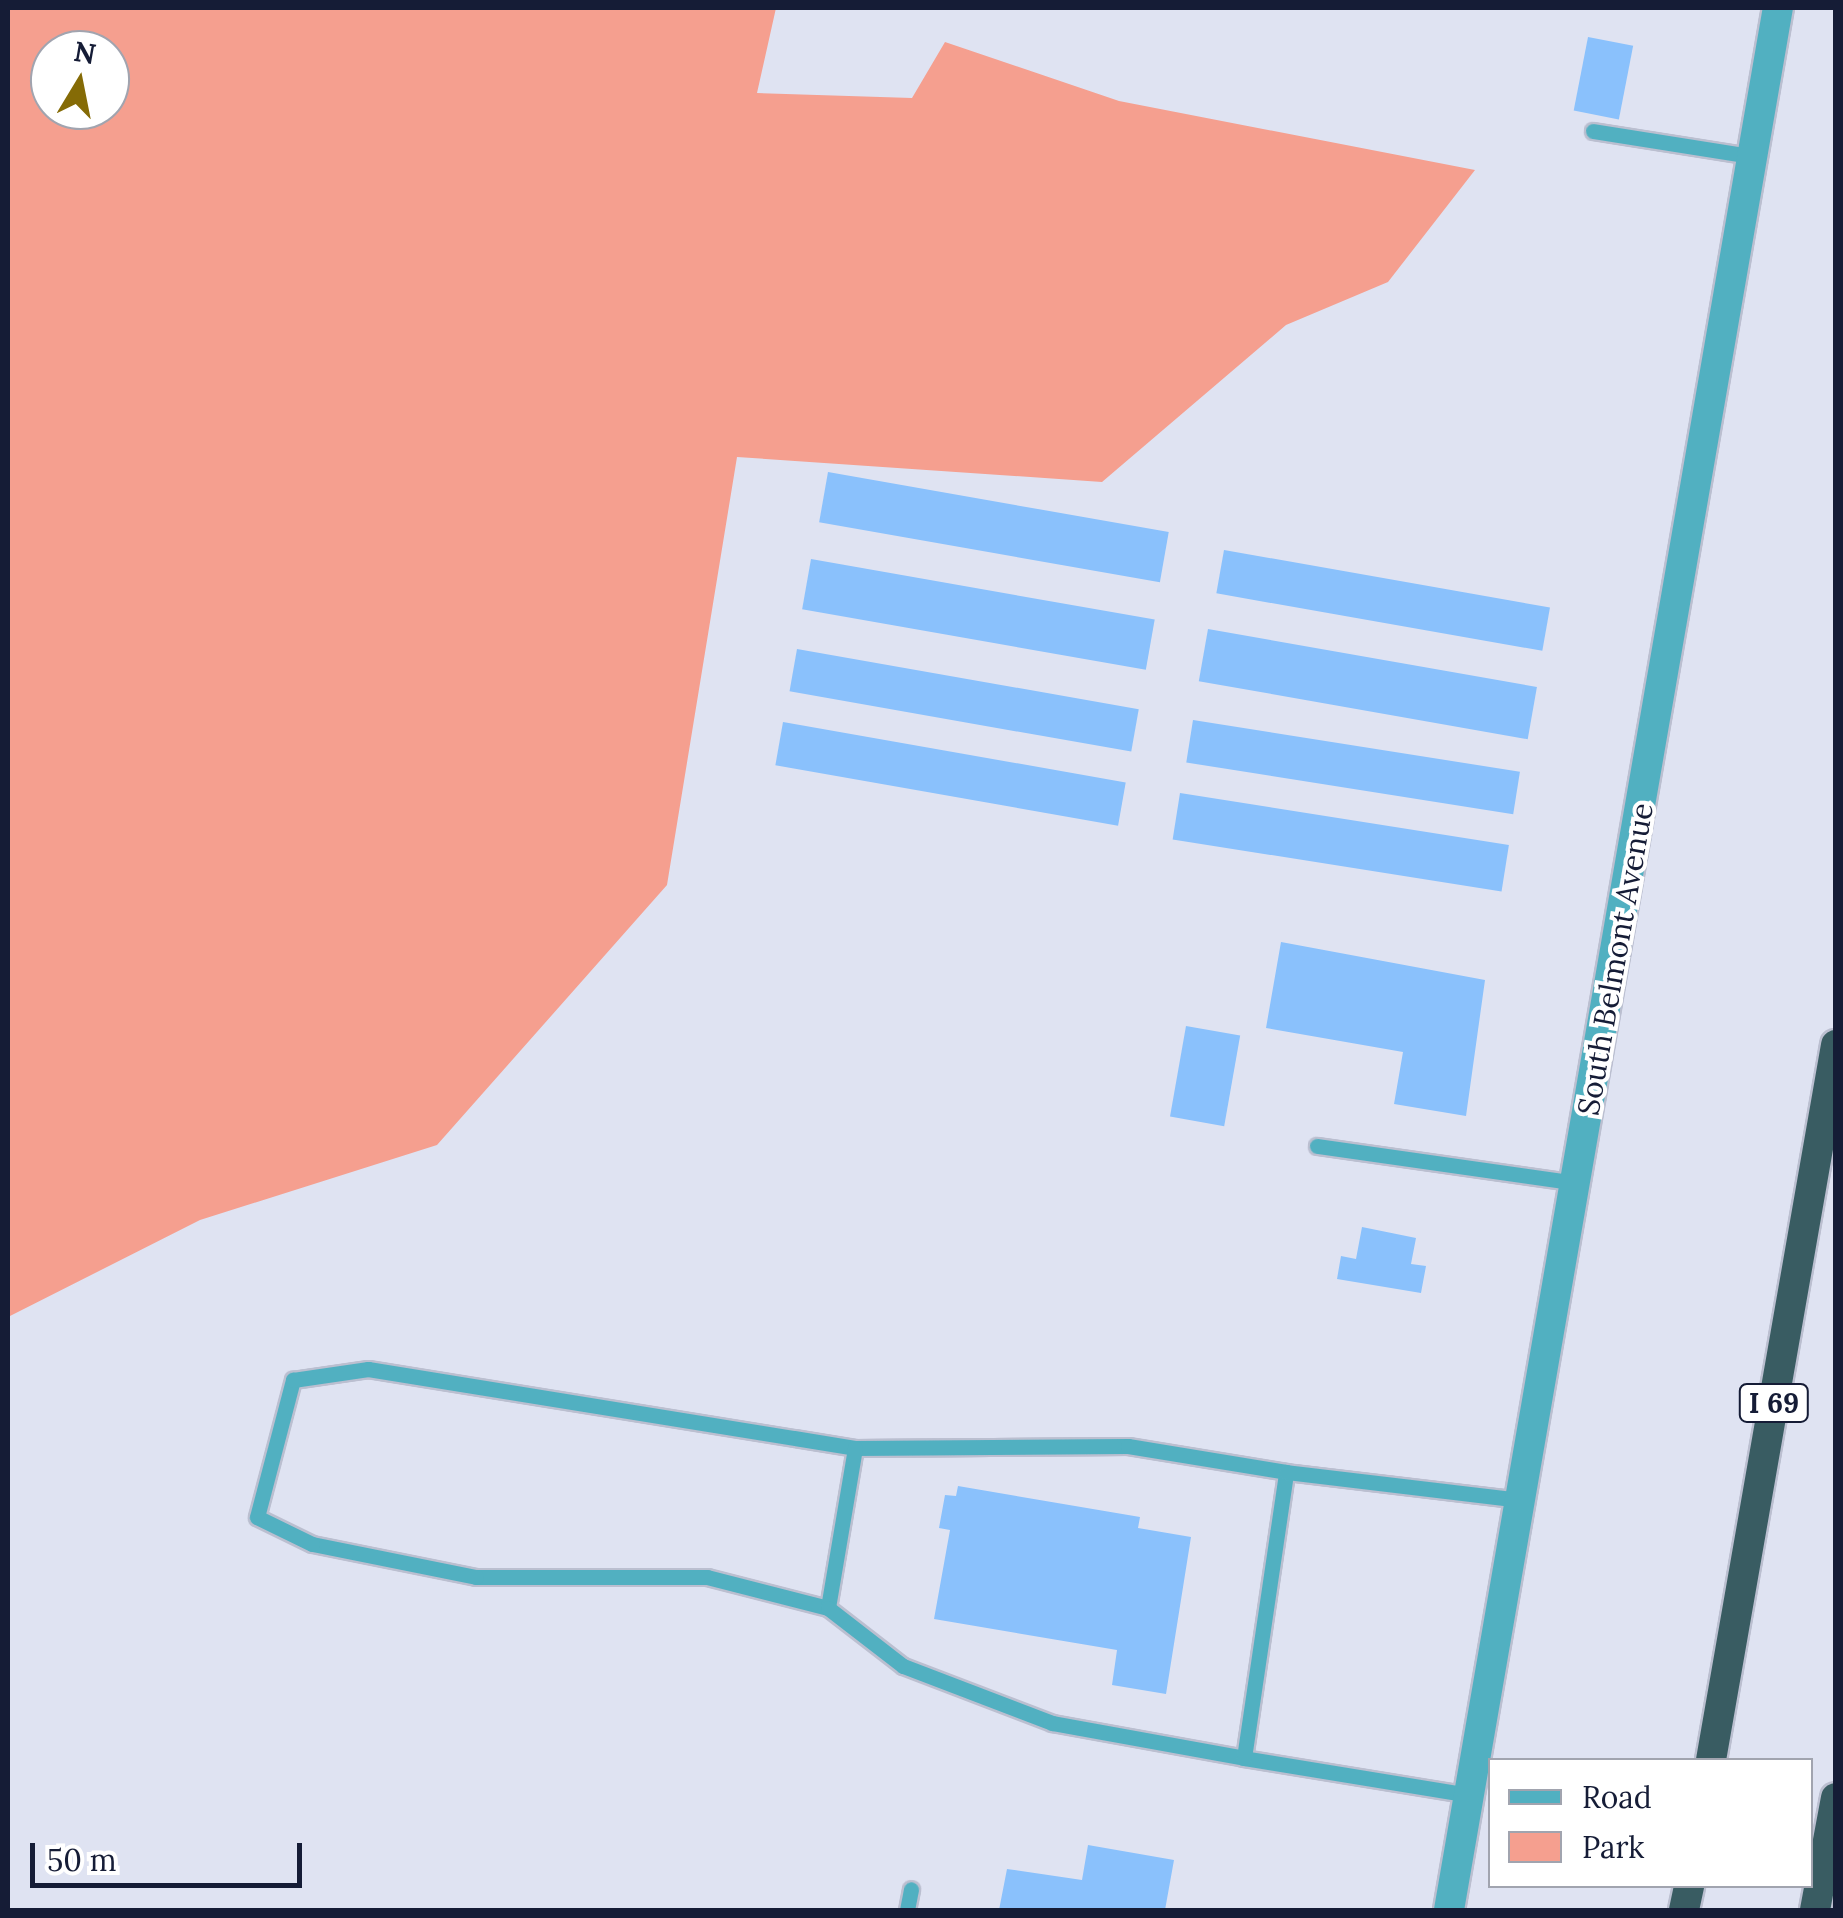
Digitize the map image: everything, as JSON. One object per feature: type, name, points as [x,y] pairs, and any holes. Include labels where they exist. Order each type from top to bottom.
[{"type":"highway","name":"I 69","points":[[1711,1758],[1836,1046]]},
{"type":"highway","points":[[1816,1910],[1836,1798]]},
{"type":"street","name":"South Belmont Avenue","points":[[1449,1910],[1778,8]]},
{"type":"lane","points":[[1594,130],[1750,156]]},
{"type":"lane","points":[[1316,1146],[1577,1183]]},
{"type":"lane","points":[[1469,1795],[1052,1723],[903,1666],[828,1608],[707,1577],[476,1578],[312,1544],[256,1517],[292,1380],[368,1369],[854,1448],[1128,1446],[1286,1472],[1521,1500]]},
{"type":"lane","points":[[828,1608],[854,1448]]},
{"type":"lane","points":[[1244,1758],[1286,1472]]},
{"type":"lane","points":[[908,1910],[911,1889]]},
{"type":"green space","points":[[8,8],[776,8],[757,93],[912,98],[945,42],[1119,101],[1475,170],[1388,282],[1286,325],[1102,482],[737,457],[667,885],[437,1145],[200,1220],[8,1317]]},
{"type":"building","points":[[1588,37],[1633,46],[1619,119],[1574,111]]},
{"type":"building","points":[[828,472],[1169,532],[1160,582],[819,522]]},
{"type":"building","points":[[1224,550],[1550,607],[1542,651],[1216,593]]},
{"type":"building","points":[[811,559],[1155,620],[1146,670],[802,609]]},
{"type":"building","points":[[1208,629],[1537,687],[1528,739],[1199,681]]},
{"type":"building","points":[[797,649],[1139,709],[1131,752],[790,691]]},
{"type":"building","points":[[1193,720],[1520,772],[1513,814],[1186,762]]},
{"type":"building","points":[[783,722],[1126,782],[1118,826],[775,765]]},
{"type":"building","points":[[1180,793],[1509,845],[1502,892],[1173,839]]},
{"type":"building","points":[[1281,942],[1485,980],[1466,1116],[1394,1104],[1403,1052],[1266,1028]]},
{"type":"building","points":[[1186,1026],[1240,1036],[1224,1126],[1170,1117]]},
{"type":"building","points":[[1362,1227],[1416,1238],[1411,1264],[1426,1266],[1421,1293],[1337,1279],[1341,1256],[1356,1259]]},
{"type":"building","points":[[958,1486],[1140,1517],[1138,1528],[1191,1537],[1166,1694],[1112,1685],[1117,1650],[934,1619],[950,1530],[939,1528],[945,1495],[956,1496]]},
{"type":"building","points":[[1088,1845],[1174,1860],[1165,1910],[999,1910],[1007,1869],[1082,1880]]}]
